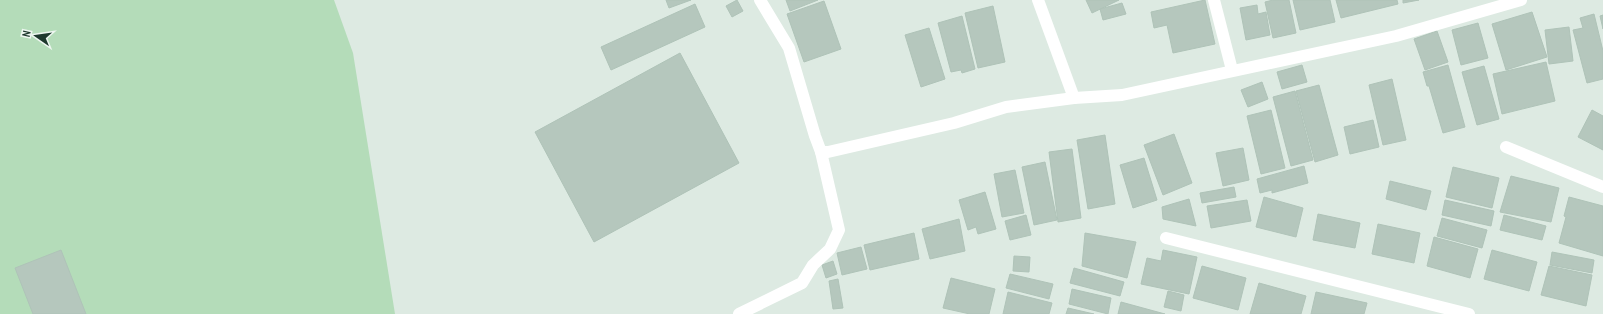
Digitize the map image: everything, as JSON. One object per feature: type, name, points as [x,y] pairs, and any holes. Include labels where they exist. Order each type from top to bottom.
[{"type":"street","points":[[739,314],[802,283],[813,265],[830,249],[839,230],[821,152],[789,48],[760,0]]},
{"type":"street","points":[[1038,0],[1074,98]]},
{"type":"street","points":[[1214,0],[1232,70]]},
{"type":"street","points":[[821,152],[828,152],[954,123],[1006,107],[1074,98],[1122,95],[1232,70],[1396,36],[1521,0]]},
{"type":"street","points":[[1506,147],[1603,187]]},
{"type":"street","points":[[1166,238],[1469,314]]},
{"type":"green space","points":[[0,0],[334,0],[353,53],[395,314],[0,314]]},
{"type":"building","points":[[666,0],[691,0],[669,8]]},
{"type":"building","points":[[737,0],[743,11],[732,17],[726,6]]},
{"type":"building","points":[[786,0],[818,0],[790,11]]},
{"type":"building","points":[[1086,0],[1119,0],[1092,13]]},
{"type":"building","points":[[1205,0],[1215,44],[1173,53],[1167,25],[1154,28],[1151,12]]},
{"type":"building","points":[[1273,0],[1289,0],[1296,33],[1273,38],[1265,2]]},
{"type":"building","points":[[1293,0],[1330,0],[1335,22],[1300,30]]},
{"type":"building","points":[[1336,0],[1397,0],[1398,4],[1341,18]]},
{"type":"building","points":[[1403,0],[1419,0],[1403,3]]},
{"type":"building","points":[[824,1],[841,49],[804,62],[787,14]]},
{"type":"building","points":[[1122,3],[1126,14],[1103,20],[1100,9]]},
{"type":"building","points":[[695,4],[705,27],[611,70],[601,47]]},
{"type":"building","points":[[1257,5],[1258,14],[1266,12],[1270,35],[1246,40],[1240,8]]},
{"type":"building","points":[[993,6],[1005,62],[978,68],[965,13]]},
{"type":"building","points":[[1532,12],[1547,57],[1506,70],[1492,24]]},
{"type":"building","points":[[1594,14],[1603,51],[1603,79],[1587,83],[1573,30],[1583,28],[1580,18]]},
{"type":"building","points":[[1603,15],[1603,29],[1600,16]]},
{"type":"building","points":[[962,16],[975,69],[962,73],[961,70],[951,72],[938,23]]},
{"type":"building","points":[[1478,23],[1488,58],[1461,65],[1452,30]]},
{"type":"building","points":[[1569,27],[1573,61],[1549,64],[1545,30]]},
{"type":"building","points":[[929,28],[945,79],[921,87],[905,35]]},
{"type":"building","points":[[1437,31],[1448,62],[1425,70],[1414,39]]},
{"type":"building","points":[[680,53],[739,163],[594,242],[535,132]]},
{"type":"building","points":[[1546,62],[1555,101],[1502,114],[1493,74]]},
{"type":"building","points":[[1302,65],[1307,82],[1282,89],[1277,72]]},
{"type":"building","points":[[1448,65],[1465,127],[1443,133],[1429,86],[1427,86],[1423,72]]},
{"type":"building","points":[[1484,66],[1499,119],[1477,125],[1462,72]]},
{"type":"building","points":[[1392,79],[1406,140],[1383,145],[1369,85]]},
{"type":"building","points":[[1262,82],[1268,99],[1248,107],[1241,90]]},
{"type":"building","points":[[1319,85],[1338,155],[1315,162],[1296,91]]},
{"type":"building","points":[[1295,91],[1313,160],[1291,166],[1273,97]]},
{"type":"building","points":[[1271,110],[1285,168],[1261,174],[1247,116]]},
{"type":"building","points":[[1592,110],[1603,116],[1603,150],[1578,137]]},
{"type":"building","points":[[1373,120],[1379,147],[1350,154],[1344,127]]},
{"type":"building","points":[[1174,134],[1192,183],[1163,195],[1144,145]]},
{"type":"building","points":[[1105,135],[1115,204],[1088,209],[1077,140]]},
{"type":"building","points":[[1243,148],[1249,180],[1223,186],[1216,153]]},
{"type":"building","points":[[1072,149],[1081,218],[1058,222],[1049,152]]},
{"type":"building","points":[[1144,158],[1157,200],[1133,208],[1120,165]]},
{"type":"building","points":[[1045,162],[1057,220],[1034,225],[1022,167]]},
{"type":"building","points":[[1304,166],[1308,183],[1272,193],[1272,190],[1260,193],[1257,179]]},
{"type":"building","points":[[1453,167],[1499,178],[1492,208],[1446,197]]},
{"type":"building","points":[[1015,170],[1024,213],[1002,217],[994,174]]},
{"type":"building","points":[[1511,176],[1559,188],[1551,222],[1500,212]]},
{"type":"building","points":[[1390,181],[1431,191],[1426,210],[1386,199]]},
{"type":"building","points":[[1234,187],[1236,197],[1202,203],[1200,193]]},
{"type":"building","points":[[985,192],[996,229],[978,234],[976,227],[968,230],[959,200]]},
{"type":"building","points":[[1264,197],[1303,208],[1296,237],[1256,227]]},
{"type":"building","points":[[1569,197],[1603,206],[1603,256],[1559,243],[1566,217],[1564,216]]},
{"type":"building","points":[[1189,199],[1196,226],[1163,219],[1162,207]]},
{"type":"building","points":[[1247,200],[1251,221],[1211,228],[1207,206]]},
{"type":"building","points":[[1445,200],[1494,211],[1491,226],[1442,215]]},
{"type":"building","points":[[1318,214],[1360,223],[1355,248],[1313,240]]},
{"type":"building","points":[[1026,215],[1031,235],[1010,240],[1005,221]]},
{"type":"building","points":[[1504,215],[1546,226],[1542,240],[1500,230]]},
{"type":"building","points":[[1442,218],[1487,230],[1482,248],[1437,236]]},
{"type":"building","points":[[959,219],[965,251],[930,259],[922,229]]},
{"type":"building","points":[[1378,224],[1420,233],[1414,263],[1372,254]]},
{"type":"building","points":[[914,233],[919,259],[870,270],[864,245]]},
{"type":"building","points":[[1085,233],[1136,242],[1127,278],[1082,266]]},
{"type":"building","points":[[1434,237],[1478,249],[1470,278],[1427,266]]},
{"type":"building","points":[[861,247],[867,269],[842,275],[837,253]]},
{"type":"building","points":[[61,250],[86,314],[33,314],[15,268]]},
{"type":"building","points":[[1163,250],[1197,257],[1189,294],[1141,284],[1147,258],[1161,261]]},
{"type":"building","points":[[1492,250],[1537,262],[1529,291],[1484,279]]},
{"type":"building","points":[[1552,252],[1594,260],[1592,273],[1550,265]]},
{"type":"building","points":[[1014,256],[1030,257],[1029,272],[1013,271]]},
{"type":"building","points":[[833,261],[837,274],[826,278],[822,265]]},
{"type":"building","points":[[1202,266],[1246,278],[1238,310],[1193,298]]},
{"type":"building","points":[[1549,266],[1592,275],[1586,306],[1541,295]]},
{"type":"building","points":[[1074,268],[1124,282],[1120,296],[1070,283]]},
{"type":"building","points":[[1010,274],[1053,284],[1049,299],[1006,288]]},
{"type":"building","points":[[951,278],[995,289],[989,314],[970,314],[943,308]]},
{"type":"building","points":[[838,279],[843,308],[833,309],[829,281]]},
{"type":"building","points":[[1259,283],[1306,296],[1301,314],[1250,314]]},
{"type":"building","points":[[1072,289],[1111,298],[1108,314],[1069,304]]},
{"type":"building","points":[[1168,291],[1184,295],[1181,311],[1164,307]]},
{"type":"building","points":[[1008,292],[1052,303],[1049,314],[1003,314]]},
{"type":"building","points":[[1316,292],[1367,303],[1364,314],[1311,314]]},
{"type":"building","points":[[1121,302],[1165,314],[1118,314]]},
{"type":"building","points":[[1068,308],[1094,314],[1066,314]]}]
